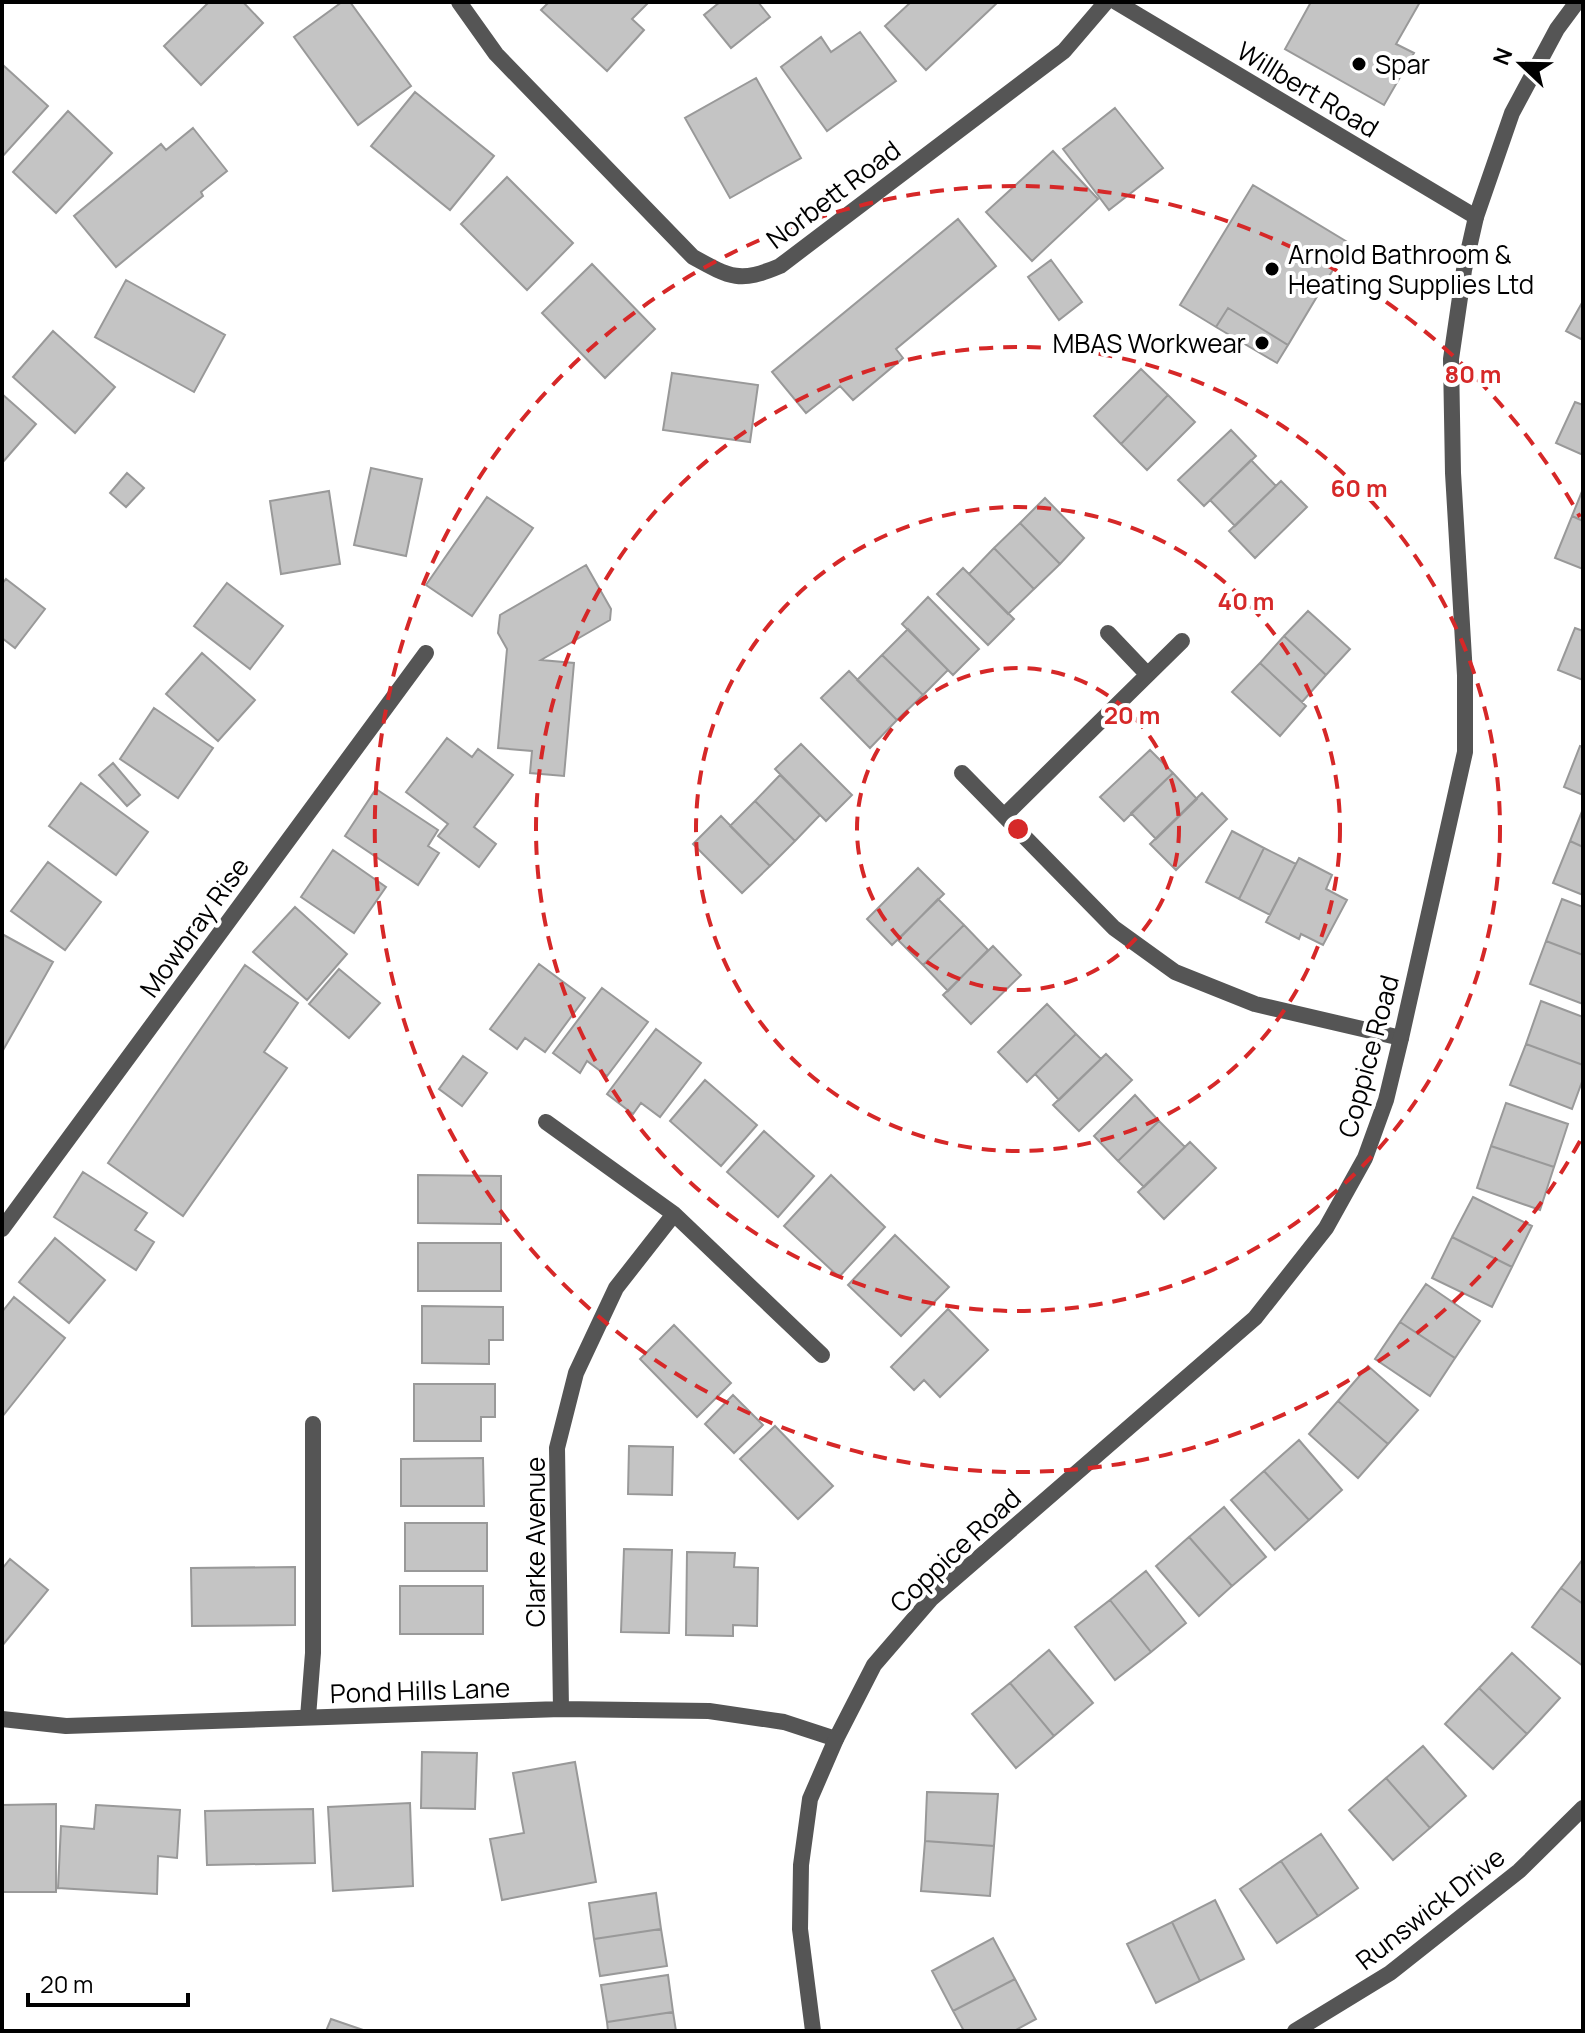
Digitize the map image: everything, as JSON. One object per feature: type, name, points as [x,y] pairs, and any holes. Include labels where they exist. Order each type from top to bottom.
[{"type":"street","name":"Norbett Road","points":[[459,2],[496,54],[693,257],[723,273],[753,277],[780,266],[1064,51],[1106,2]]},
{"type":"street","name":"Willbert Road","points":[[1116,2],[1476,217]]},
{"type":"street","name":"Coppice Road","points":[[813,2031],[800,1929],[801,1865],[810,1799],[874,1665],[931,1599],[1255,1318],[1326,1228],[1365,1158],[1386,1100],[1465,752],[1465,675],[1453,473],[1451,359],[1464,270],[1476,217],[1512,113],[1557,29],[1577,2]]},
{"type":"street","points":[[1108,633],[1147,674]]},
{"type":"street","points":[[1004,816],[1182,641]]},
{"type":"street","name":"Mowbray Rise","points":[[2,1229],[426,653]]},
{"type":"street","points":[[962,773],[1114,928],[1175,972],[1255,1004],[1401,1038]]},
{"type":"street","points":[[546,1122],[674,1214],[822,1355]]},
{"type":"street","name":"Clarke Avenue","points":[[561,1709],[557,1448],[576,1373],[616,1288],[674,1214]]},
{"type":"street","points":[[308,1717],[313,1653],[313,1424]]},
{"type":"street","name":"Pond Hills Lane","points":[[2,1719],[66,1726],[561,1709],[709,1711],[784,1722],[836,1739]]},
{"type":"street","name":"Runswick Drive","points":[[1295,2031],[1390,1973],[1519,1871],[1583,1808]]},
{"type":"building","points":[[209,2],[243,2],[263,23],[201,85],[164,46]]},
{"type":"building","points":[[342,2],[350,2],[411,86],[358,125],[294,37]]},
{"type":"building","points":[[549,2],[649,2],[632,19],[644,30],[607,71],[541,10]]},
{"type":"building","points":[[720,2],[758,2],[770,17],[731,48],[704,15]]},
{"type":"building","points":[[911,2],[998,2],[926,70],[885,26]]},
{"type":"building","name":"Spar","points":[[1311,2],[1420,2],[1396,44],[1414,53],[1384,105],[1285,49]]},
{"type":"building","points":[[860,32],[896,81],[827,131],[781,67],[821,37],[831,52]]},
{"type":"building","points":[[4,66],[48,106],[2,157],[2,68]]},
{"type":"building","points":[[756,78],[801,158],[730,198],[685,118]]},
{"type":"building","points":[[415,92],[494,156],[450,210],[371,146]]},
{"type":"building","points":[[1115,108],[1163,168],[1109,210],[1063,149]]},
{"type":"building","points":[[68,111],[112,153],[56,213],[13,172]]},
{"type":"building","points":[[193,128],[227,171],[201,192],[203,196],[116,267],[74,216],[161,144],[166,150]]},
{"type":"building","points":[[1053,151],[1098,199],[1032,261],[986,212]]},
{"type":"building","points":[[507,177],[573,243],[527,290],[461,224]]},
{"type":"building","points":[[1253,185],[1349,243],[1288,345],[1228,308],[1216,327],[1180,305]]},
{"type":"building","points":[[958,219],[996,266],[896,349],[903,358],[853,400],[840,386],[806,413],[772,372]]},
{"type":"building","points":[[1051,260],[1082,302],[1059,320],[1028,277]]},
{"type":"building","points":[[592,264],[655,329],[605,378],[542,313]]},
{"type":"building","points":[[126,280],[225,335],[194,392],[95,337]]},
{"type":"building","points":[[1583,301],[1583,340],[1566,331]]},
{"type":"building","points":[[1228,308],[1288,345],[1277,363],[1216,327]]},
{"type":"building","points":[[53,331],[115,387],[75,433],[13,377]]},
{"type":"building","points":[[1141,369],[1168,395],[1121,444],[1094,416]]},
{"type":"building","points":[[672,373],[758,385],[750,442],[663,430]]},
{"type":"building","points":[[2,394],[36,424],[2,463]]},
{"type":"building","points":[[1168,395],[1195,422],[1147,470],[1121,444]]},
{"type":"building","points":[[1575,402],[1583,405],[1583,455],[1556,443]]},
{"type":"building","points":[[1231,430],[1256,456],[1204,506],[1178,480]]},
{"type":"building","points":[[1251,460],[1276,486],[1235,526],[1210,500]]},
{"type":"building","points":[[371,468],[422,479],[406,556],[354,545]]},
{"type":"building","points":[[127,473],[144,488],[126,507],[110,493]]},
{"type":"building","points":[[1281,481],[1307,507],[1255,558],[1229,531]]},
{"type":"building","points":[[1583,489],[1583,521],[1572,516]]},
{"type":"building","points":[[329,491],[340,564],[281,574],[270,501]]},
{"type":"building","points":[[487,497],[533,528],[472,616],[426,585]]},
{"type":"building","points":[[1045,498],[1084,538],[1060,564],[1020,523]]},
{"type":"building","points":[[1572,516],[1583,521],[1583,569],[1555,558]]},
{"type":"building","points":[[1020,523],[1060,564],[1034,589],[994,548]]},
{"type":"building","points":[[994,548],[1034,589],[1008,614],[969,574]]},
{"type":"building","points":[[586,565],[611,609],[610,620],[541,660],[574,663],[564,776],[530,773],[532,751],[498,748],[507,649],[498,633],[500,615]]},
{"type":"building","points":[[963,568],[1014,619],[988,645],[937,594]]},
{"type":"building","points":[[6,579],[45,609],[15,648],[2,638],[2,584]]},
{"type":"building","points":[[227,583],[283,626],[250,669],[194,626]]},
{"type":"building","points":[[928,597],[979,649],[953,675],[902,624]]},
{"type":"building","points":[[1308,611],[1350,649],[1326,675],[1284,636]]},
{"type":"building","points":[[1575,628],[1583,631],[1583,680],[1558,670]]},
{"type":"building","points":[[908,629],[948,670],[923,695],[882,655]]},
{"type":"building","points":[[1284,636],[1326,675],[1302,702],[1260,663]]},
{"type":"building","points":[[202,653],[255,700],[218,741],[166,694]]},
{"type":"building","points":[[882,655],[923,695],[897,720],[857,680]]},
{"type":"building","points":[[1260,663],[1306,706],[1280,736],[1232,692]]},
{"type":"building","points":[[849,671],[897,720],[870,748],[821,698]]},
{"type":"building","points":[[154,708],[213,748],[178,798],[120,759]]},
{"type":"building","points":[[447,738],[472,757],[478,749],[513,775],[474,827],[496,844],[479,867],[438,836],[448,824],[406,792]]},
{"type":"building","points":[[801,744],[852,795],[826,821],[775,769]]},
{"type":"building","points":[[1580,746],[1583,747],[1583,795],[1564,787]]},
{"type":"building","points":[[1150,750],[1173,773],[1124,821],[1100,797]]},
{"type":"building","points":[[113,763],[140,795],[127,806],[99,775]]},
{"type":"building","points":[[1173,773],[1197,799],[1156,839],[1131,813]]},
{"type":"building","points":[[780,775],[820,815],[795,841],[755,801]]},
{"type":"building","points":[[81,783],[148,832],[116,875],[49,826]]},
{"type":"building","points":[[376,789],[438,830],[428,846],[439,853],[418,885],[345,836]]},
{"type":"building","points":[[1202,793],[1227,819],[1176,870],[1150,844]]},
{"type":"building","points":[[755,801],[795,841],[770,866],[730,826]]},
{"type":"building","points":[[1583,809],[1583,847],[1570,841]]},
{"type":"building","points":[[721,816],[770,866],[742,893],[693,844]]},
{"type":"building","points":[[1232,831],[1264,848],[1239,899],[1206,882]]},
{"type":"building","points":[[1570,841],[1583,847],[1583,895],[1553,883]]},
{"type":"building","points":[[1264,848],[1296,864],[1270,915],[1239,899]]},
{"type":"building","points":[[333,850],[386,887],[354,933],[301,897]]},
{"type":"building","points":[[1299,858],[1332,875],[1326,889],[1347,900],[1323,945],[1301,934],[1299,939],[1266,922]]},
{"type":"building","points":[[48,862],[101,902],[65,950],[11,911]]},
{"type":"building","points":[[918,868],[944,894],[892,945],[867,919]]},
{"type":"building","points":[[938,899],[964,925],[923,965],[898,940]]},
{"type":"building","points":[[1562,899],[1583,907],[1583,955],[1546,941]]},
{"type":"building","points":[[295,907],[347,954],[307,1000],[253,952]]},
{"type":"building","points":[[964,925],[988,950],[948,991],[923,965]]},
{"type":"building","points":[[2,934],[53,962],[2,1052]]},
{"type":"building","points":[[1546,941],[1583,955],[1583,1004],[1530,984]]},
{"type":"building","points":[[993,946],[1021,975],[971,1024],[943,995]]},
{"type":"building","points":[[539,964],[585,998],[545,1052],[525,1038],[517,1049],[490,1029]]},
{"type":"building","points":[[245,965],[298,1003],[264,1052],[287,1068],[183,1216],[108,1163]]},
{"type":"building","points":[[339,969],[380,1003],[349,1038],[309,1004]]},
{"type":"building","points":[[602,988],[648,1022],[607,1076],[587,1061],[580,1073],[553,1053]]},
{"type":"building","points":[[1541,1001],[1583,1017],[1583,1065],[1526,1044]]},
{"type":"building","points":[[1047,1004],[1076,1034],[1027,1082],[998,1052]]},
{"type":"building","points":[[656,1029],[701,1063],[660,1117],[641,1103],[633,1114],[607,1094]]},
{"type":"building","points":[[1076,1034],[1101,1059],[1059,1100],[1035,1074]]},
{"type":"building","points":[[1526,1044],[1583,1065],[1583,1079],[1572,1109],[1510,1085]]},
{"type":"building","points":[[1106,1054],[1132,1080],[1079,1131],[1053,1105]]},
{"type":"building","points":[[463,1056],[487,1073],[462,1106],[439,1089]]},
{"type":"building","points":[[705,1080],[757,1125],[721,1166],[670,1121]]},
{"type":"building","points":[[1135,1095],[1159,1121],[1118,1161],[1094,1136]]},
{"type":"building","points":[[1506,1103],[1568,1124],[1554,1167],[1491,1146]]},
{"type":"building","points":[[1159,1121],[1185,1147],[1144,1187],[1118,1161]]},
{"type":"building","points":[[764,1131],[814,1176],[778,1217],[727,1172]]},
{"type":"building","points":[[1190,1142],[1216,1168],[1164,1219],[1138,1192]]},
{"type":"building","points":[[1491,1146],[1554,1167],[1540,1210],[1477,1188]]},
{"type":"building","points":[[83,1172],[147,1213],[135,1230],[154,1242],[136,1270],[54,1217]]},
{"type":"building","points":[[418,1175],[501,1176],[501,1224],[418,1223]]},
{"type":"building","points":[[831,1175],[885,1227],[839,1277],[784,1226]]},
{"type":"building","points":[[1473,1197],[1532,1226],[1512,1267],[1452,1237]]},
{"type":"building","points":[[895,1235],[949,1287],[901,1336],[848,1285]]},
{"type":"building","points":[[1452,1237],[1512,1267],[1492,1307],[1432,1278]]},
{"type":"building","points":[[55,1238],[105,1280],[69,1323],[19,1282]]},
{"type":"building","points":[[418,1243],[501,1243],[501,1291],[418,1291]]},
{"type":"building","points":[[1426,1284],[1480,1321],[1455,1358],[1400,1322]]},
{"type":"building","points":[[14,1297],[65,1338],[2,1417],[2,1312]]},
{"type":"building","points":[[422,1306],[503,1307],[503,1340],[489,1340],[489,1364],[422,1363]]},
{"type":"building","points":[[948,1309],[988,1350],[940,1397],[924,1380],[914,1390],[891,1367]]},
{"type":"building","points":[[1400,1322],[1455,1358],[1430,1396],[1375,1359]]},
{"type":"building","points":[[674,1325],[731,1383],[697,1417],[640,1359]]},
{"type":"building","points":[[1368,1366],[1418,1410],[1388,1444],[1338,1401]]},
{"type":"building","points":[[414,1384],[495,1384],[495,1417],[481,1417],[481,1441],[414,1441]]},
{"type":"building","points":[[733,1395],[763,1425],[734,1453],[705,1424]]},
{"type":"building","points":[[1338,1401],[1388,1444],[1358,1478],[1309,1434]]},
{"type":"building","points":[[775,1426],[833,1486],[798,1519],[740,1459]]},
{"type":"building","points":[[1299,1440],[1342,1490],[1309,1520],[1264,1471]]},
{"type":"building","points":[[629,1446],[673,1447],[672,1495],[628,1494]]},
{"type":"building","points":[[483,1458],[484,1506],[401,1506],[401,1459]]},
{"type":"building","points":[[1264,1471],[1309,1520],[1275,1550],[1231,1500]]},
{"type":"building","points":[[1224,1507],[1266,1557],[1232,1586],[1189,1537]]},
{"type":"building","points":[[405,1523],[487,1523],[487,1571],[405,1571]]},
{"type":"building","points":[[1189,1537],[1232,1586],[1199,1616],[1156,1566]]},
{"type":"building","points":[[624,1549],[672,1550],[669,1633],[621,1632]]},
{"type":"building","points":[[687,1552],[735,1553],[734,1567],[758,1568],[757,1626],[733,1625],[733,1636],[686,1635]]},
{"type":"building","points":[[10,1559],[48,1590],[2,1646],[2,1569]]},
{"type":"building","points":[[1583,1559],[1583,1604],[1561,1588]]},
{"type":"building","points":[[295,1567],[295,1625],[192,1626],[191,1568]]},
{"type":"building","points":[[1146,1571],[1186,1623],[1151,1652],[1110,1600]]},
{"type":"building","points":[[400,1586],[483,1586],[483,1634],[400,1634]]},
{"type":"building","points":[[1561,1588],[1583,1604],[1583,1666],[1532,1627]]},
{"type":"building","points":[[1110,1600],[1151,1652],[1115,1680],[1075,1627]]},
{"type":"building","points":[[1049,1650],[1093,1703],[1054,1736],[1010,1683]]},
{"type":"building","points":[[1512,1653],[1560,1698],[1527,1734],[1479,1688]]},
{"type":"building","points":[[1010,1683],[1054,1736],[1016,1768],[972,1714]]},
{"type":"building","points":[[1479,1688],[1527,1734],[1493,1769],[1445,1724]]},
{"type":"building","points":[[1423,1746],[1466,1796],[1430,1828],[1386,1778]]},
{"type":"building","points":[[422,1752],[477,1753],[475,1809],[421,1808]]},
{"type":"building","points":[[575,1762],[596,1882],[502,1900],[490,1839],[524,1833],[513,1773]]},
{"type":"building","points":[[1386,1778],[1430,1828],[1393,1860],[1349,1810]]},
{"type":"building","points":[[927,1792],[998,1794],[994,1846],[925,1841]]},
{"type":"building","points":[[410,1803],[413,1886],[333,1891],[328,1807]]},
{"type":"building","points":[[56,1804],[56,1892],[2,1892],[2,1805]]},
{"type":"building","points":[[96,1805],[180,1810],[177,1858],[158,1856],[157,1894],[58,1888],[61,1826],[94,1829]]},
{"type":"building","points":[[313,1809],[315,1863],[207,1865],[205,1811]]},
{"type":"building","points":[[1321,1834],[1358,1888],[1318,1916],[1281,1861]]},
{"type":"building","points":[[925,1841],[994,1846],[990,1896],[921,1891]]},
{"type":"building","points":[[1281,1861],[1318,1916],[1277,1943],[1240,1889]]},
{"type":"building","points":[[656,1893],[661,1929],[594,1939],[589,1903]]},
{"type":"building","points":[[1215,1900],[1244,1959],[1200,1981],[1172,1922]]},
{"type":"building","points":[[1172,1922],[1200,1981],[1156,2003],[1127,1944]]},
{"type":"building","points":[[661,1929],[667,1966],[600,1976],[594,1939]]},
{"type":"building","points":[[993,1938],[1015,1979],[953,2011],[932,1971]]},
{"type":"building","points":[[668,1975],[673,2012],[607,2022],[601,1985]]},
{"type":"building","points":[[1015,1979],[1036,2019],[1014,2031],[964,2031],[953,2011]]},
{"type":"building","points":[[673,2012],[676,2031],[608,2031],[607,2022]]},
{"type":"building","points":[[331,2019],[366,2031],[326,2031]]},
{"type":"place","name":"Spar","points":[[1359,64]]},
{"type":"place","name":"Arnold Bathroom & Heating Supplies Ltd","points":[[1272,269]]},
{"type":"place","name":"MBAS Workwear","points":[[1262,343]]}]
